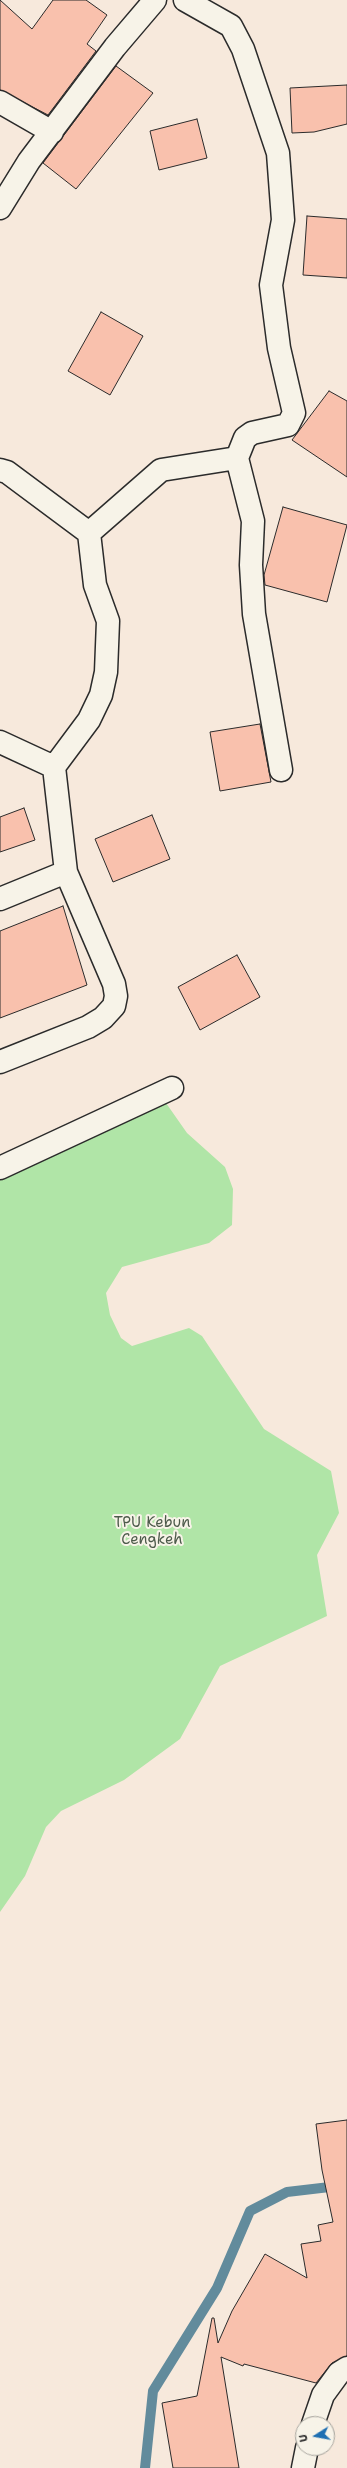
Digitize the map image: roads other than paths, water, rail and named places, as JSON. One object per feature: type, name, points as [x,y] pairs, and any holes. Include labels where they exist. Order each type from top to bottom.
[{"type":"street","points":[[0,208],[29,161],[115,47],[155,0]]},
{"type":"street","points":[[185,0],[231,26],[244,49],[278,154],[283,220],[271,285],[279,348],[294,413],[288,425],[252,433],[245,438],[237,458],[253,521],[251,565],[254,614],[281,770]]},
{"type":"street","points":[[0,102],[52,132]]},
{"type":"street","points":[[89,533],[161,470],[237,458]]},
{"type":"street","points":[[0,470],[7,472],[89,533],[94,585],[108,621],[106,672],[101,695],[89,720],[54,767],[66,872],[114,984],[114,1006],[103,1018],[88,1026],[0,1062]]},
{"type":"street","points":[[0,742],[54,767]]},
{"type":"street","points":[[0,900],[66,872]]},
{"type":"street","points":[[0,1168],[172,1088]]},
{"type":"street","points":[[316,2416],[323,2395],[339,2373],[347,2368]]},
{"type":"street","points":[[303,2468],[305,2456]]},
{"type":"waterway","points":[[145,2468],[153,2391],[217,2288],[250,2211],[287,2192],[347,2185]]},
{"type":"park label","name":"TPU Kebun Cengkeh","points":[[152,1532]]}]
